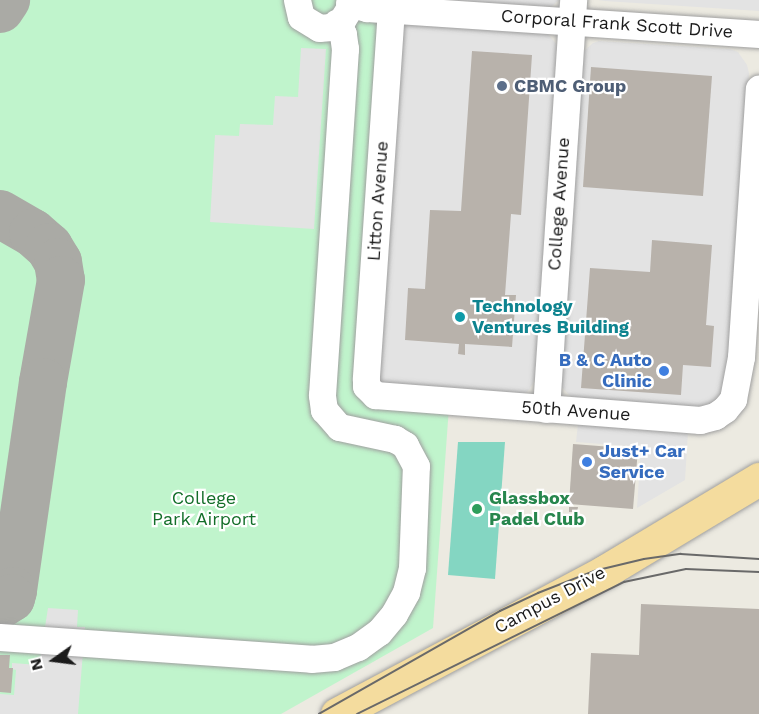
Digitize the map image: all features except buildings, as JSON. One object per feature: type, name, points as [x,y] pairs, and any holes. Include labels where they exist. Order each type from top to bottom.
[{"type":"main road","name":"Campus Drive","points":[[337,714],[604,572],[759,480]]},
{"type":"street","name":"Corporal Frank Scott Drive","points":[[297,0],[302,17],[307,23],[319,28],[359,9],[573,11],[759,34]]},
{"type":"street","name":"Litton Avenue","points":[[359,9],[366,379],[370,392]]},
{"type":"street","points":[[0,637],[311,659],[334,657],[358,647],[379,632],[394,614],[406,592],[412,568],[418,479],[412,454],[405,445],[395,439],[339,427],[324,410],[322,395],[345,49],[343,34],[359,9]]},
{"type":"street","name":"College Avenue","points":[[546,409],[573,11]]},
{"type":"street","name":"50th Avenue","points":[[370,392],[381,397],[700,420],[715,416],[726,409],[733,399],[741,357],[759,89]]},
{"type":"green space","name":"College Park Airport","points":[[0,0],[390,0],[450,393],[433,628],[281,714],[0,714]]},
{"type":"shaded area","points":[[444,0],[559,0],[551,7]]},
{"type":"shaded area","points":[[598,0],[759,0],[759,11],[605,1]]},
{"type":"shaded area","points":[[402,23],[539,31],[548,34],[557,45],[536,377],[530,389],[523,395],[379,384],[371,370]]},
{"type":"shaded area","points":[[599,41],[730,49],[738,52],[747,65],[749,73],[732,362],[725,389],[708,408],[573,399],[560,385],[583,52]]},
{"type":"shaded area","points":[[301,48],[326,49],[314,229],[210,222],[215,135],[239,136],[240,124],[273,125],[275,96],[298,97]]},
{"type":"shaded area","points":[[578,424],[688,432],[685,480],[637,508],[641,447],[576,442]]},
{"type":"shaded area","name":"Glassbox Padel Club","points":[[458,442],[505,442],[495,579],[448,575]]},
{"type":"shaded area","points":[[48,608],[78,610],[77,627],[85,627],[78,714],[0,714],[0,694],[14,695],[16,670],[12,669],[12,663],[39,665]]},
{"type":"taxiway","points":[[0,9],[6,0]]},
{"type":"taxiway","points":[[0,214],[33,233],[49,247],[58,262],[61,280],[43,382],[13,591],[11,598],[0,605]]},
{"type":"tram line","points":[[319,714],[500,611],[594,571],[644,559],[681,554],[759,559]]},
{"type":"tram line","points":[[357,714],[624,582],[686,569],[759,572]]},
{"type":"place","name":"CBMC Group","points":[[502,86]]},
{"type":"place","name":"Technology Ventures Building","points":[[460,317]]},
{"type":"place","name":"B & C Auto Clinic","points":[[664,371]]},
{"type":"place","name":"Just+ Car Service","points":[[587,462]]},
{"type":"place","name":"Glassbox Padel Club","points":[[477,509]]}]
